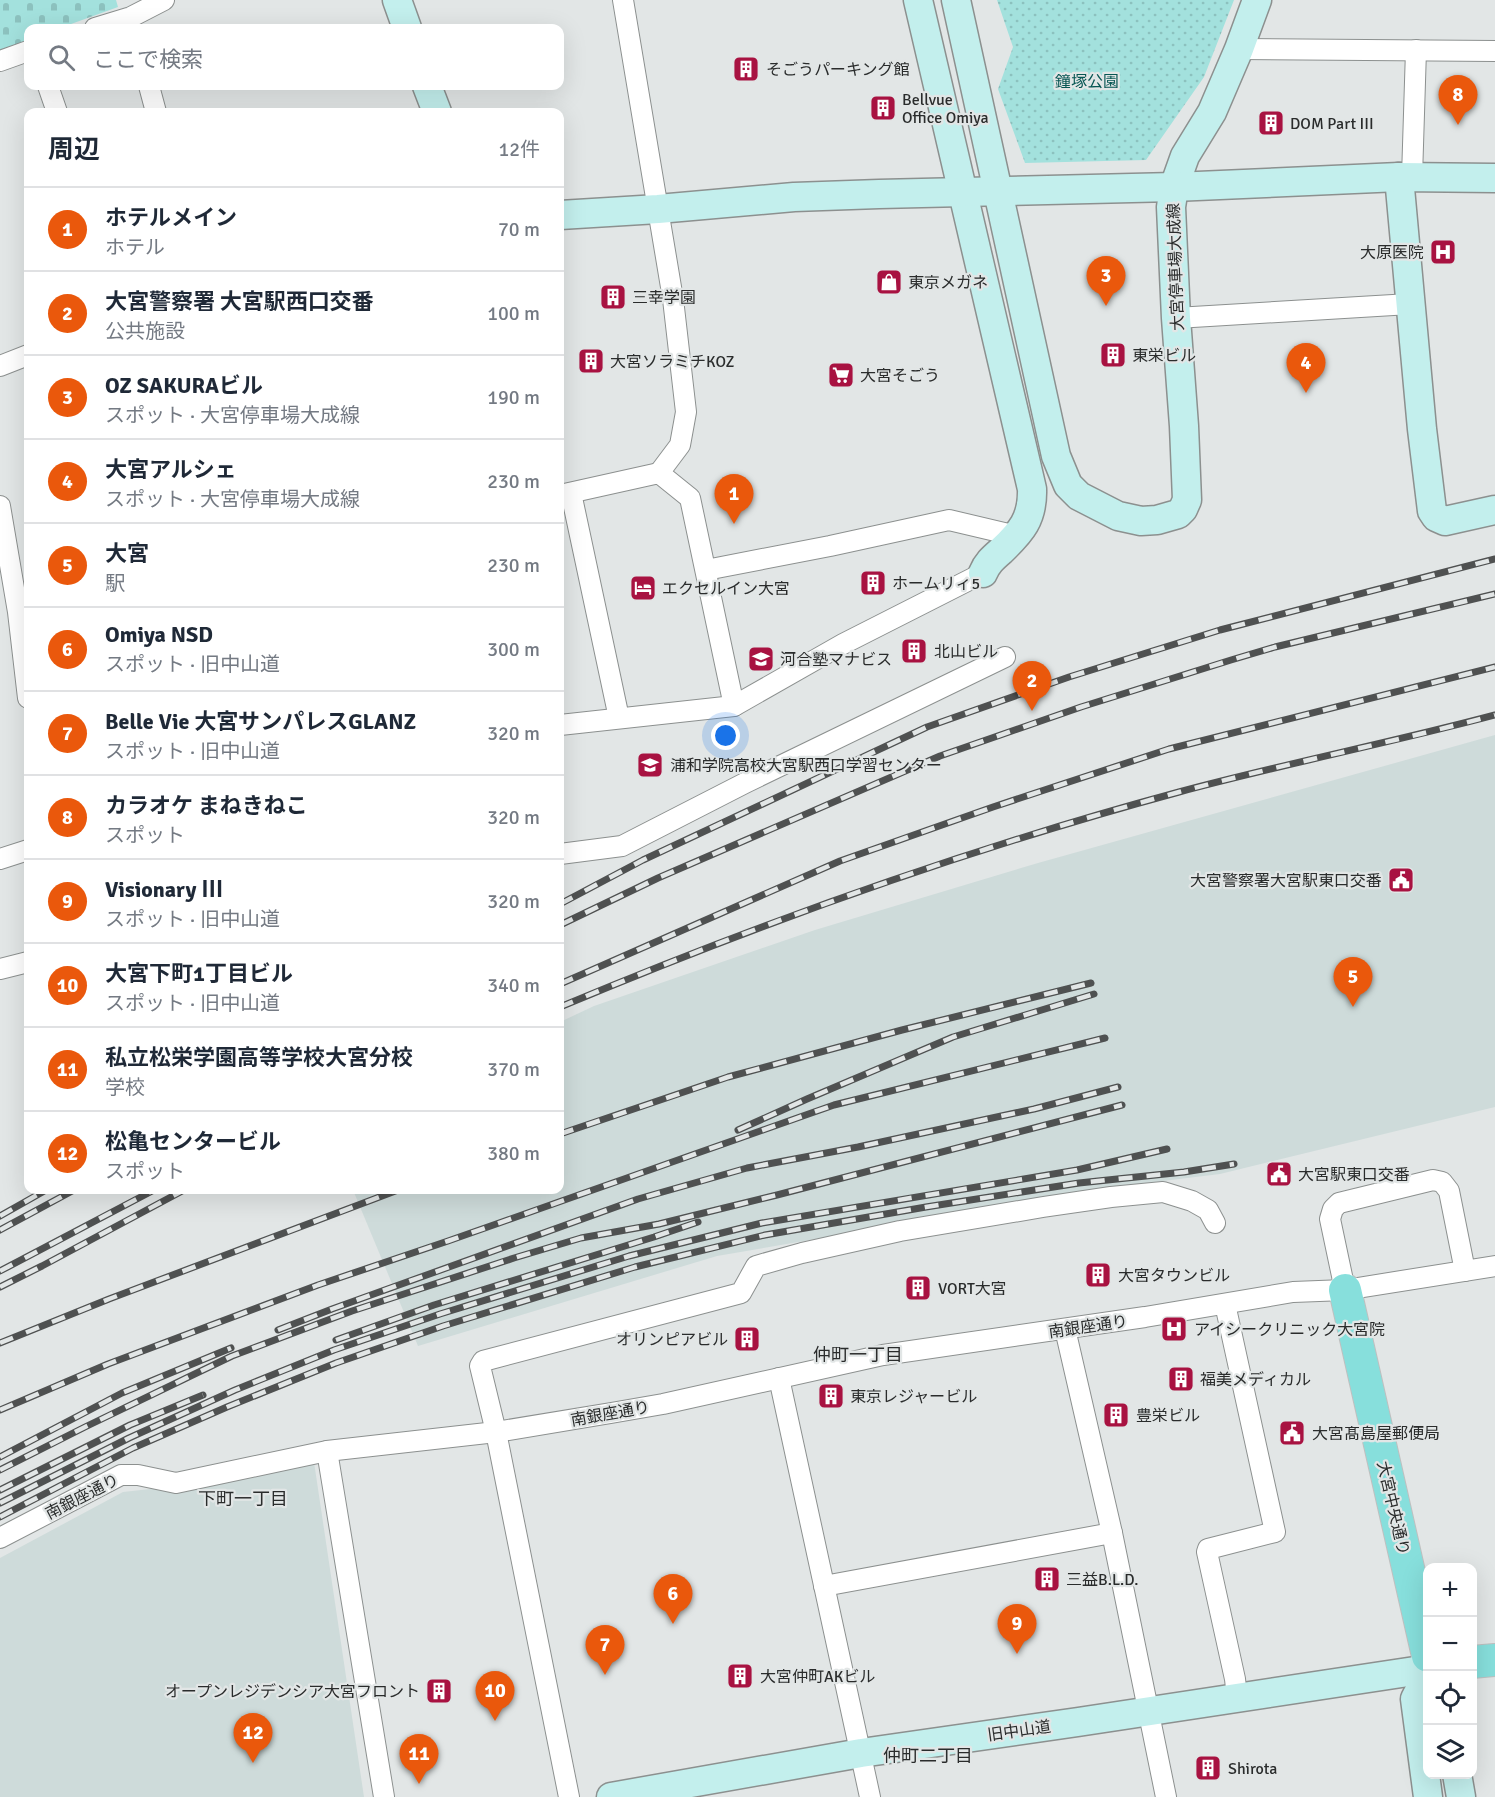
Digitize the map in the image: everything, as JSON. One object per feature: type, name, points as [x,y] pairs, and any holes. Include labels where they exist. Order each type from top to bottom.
[{"type":"main road","name":"大宮中央通り","points":[[1346,1290],[1423,1634]]},
{"type":"main road","points":[[1477,1662],[1495,1660]]},
{"type":"street","points":[[132,23],[164,0]]},
{"type":"street","points":[[397,0],[406,24]]},
{"type":"street","points":[[619,718],[565,494],[659,472],[680,445],[686,412],[673,299],[623,0]]},
{"type":"street","points":[[564,725],[734,706],[843,644],[983,573],[987,564],[1017,536],[1030,513],[1032,489],[918,0]]},
{"type":"street","points":[[956,0],[999,191]]},
{"type":"street","name":"大宮停車場大成線","points":[[999,191],[1056,456],[1068,485],[1080,496],[1118,516],[1141,521],[1157,520],[1178,514],[1187,500],[1187,485],[1176,318],[1173,197],[1185,156],[1212,112],[1257,0]]},
{"type":"street","points":[[1239,49],[1495,51]]},
{"type":"street","points":[[1416,50],[1405,177],[1410,304],[1432,512],[1436,517],[1445,521],[1495,510]]},
{"type":"street","points":[[0,61],[24,52]]},
{"type":"street","points":[[49,90],[56,108]]},
{"type":"street","points":[[150,90],[155,108]]},
{"type":"street","points":[[429,90],[435,108]]},
{"type":"street","points":[[564,215],[795,197],[999,191],[1173,197],[1405,177],[1495,178]]},
{"type":"street","points":[[1176,318],[1410,304]]},
{"type":"street","points":[[0,366],[24,357]]},
{"type":"street","points":[[659,472],[690,498],[734,706]]},
{"type":"street","points":[[0,506],[24,670]]},
{"type":"street","points":[[705,570],[949,520],[1017,536]]},
{"type":"street","points":[[564,853],[622,846],[876,718],[1005,657]]},
{"type":"street","points":[[0,859],[24,851]]},
{"type":"street","points":[[0,969],[24,963]]},
{"type":"street","points":[[1346,1290],[1330,1219],[1333,1209],[1340,1203],[1433,1180],[1442,1182],[1449,1191],[1465,1271]]},
{"type":"street","points":[[569,1797],[496,1432],[480,1366],[483,1361],[741,1293],[756,1266],[802,1252],[900,1231],[1043,1207],[1163,1192],[1192,1201],[1208,1210],[1215,1223]]},
{"type":"street","name":"南銀座通り","points":[[0,1538],[121,1475],[138,1475],[176,1484],[327,1451],[496,1432],[663,1404],[883,1355],[1229,1304],[1293,1292],[1346,1290],[1495,1266]]},
{"type":"street","points":[[1229,1304],[1275,1532],[1208,1549],[1207,1552],[1238,1697]]},
{"type":"street","points":[[1065,1329],[1112,1533],[1166,1797]]},
{"type":"street","points":[[779,1378],[870,1797]]},
{"type":"street","points":[[327,1451],[384,1797]]},
{"type":"street","points":[[824,1586],[1112,1533]]},
{"type":"street","name":"旧中山道","points":[[619,1796],[861,1753],[1423,1669]]},
{"type":"street","points":[[1423,1684],[1415,1700],[1428,1797]]},
{"type":"street","points":[[1458,1779],[1461,1797]]},
{"type":"shaded area","points":[[1495,735],[1495,1107],[1220,1174],[1122,1186],[717,1256],[418,1346],[355,1194],[564,1194],[564,1020],[594,1006],[815,930],[1038,863]]},
{"type":"shaded area","points":[[314,1462],[364,1797],[0,1797],[0,1558],[123,1492],[223,1481]]},
{"type":"green space","points":[[0,0],[116,0],[118,7],[71,24],[24,24],[24,41],[0,50]]},
{"type":"green space","name":"鐘塚公園","points":[[997,0],[1234,0],[1204,77],[1146,160],[1025,163],[998,89],[1013,47]]},
{"type":"railway","points":[[564,902],[643,860],[927,727],[1069,677],[1220,630],[1495,559]]},
{"type":"railway","points":[[564,923],[658,878],[940,756],[1081,707],[1275,647],[1495,594]]},
{"type":"railway","points":[[564,982],[840,861],[993,807],[1169,749],[1495,667]]},
{"type":"railway","points":[[564,1005],[789,917],[1022,838],[1179,792],[1495,715]]},
{"type":"railway","points":[[564,1133],[728,1077],[902,1030],[1091,983]]},
{"type":"railway","points":[[738,1130],[953,1037],[1094,994]]},
{"type":"railway","points":[[0,1410],[108,1364],[318,1285],[834,1105],[1105,1038]]},
{"type":"railway","points":[[278,1330],[638,1199],[747,1168],[1034,1109],[1118,1087]]},
{"type":"railway","points":[[0,1470],[232,1356],[352,1311],[514,1258],[581,1238],[659,1224],[777,1195],[1122,1105]]},
{"type":"railway","points":[[0,1503],[129,1438],[235,1390],[334,1350],[440,1314],[629,1256],[762,1223],[1077,1170],[1167,1149]]},
{"type":"railway","points":[[0,1517],[133,1448],[336,1363],[443,1326],[635,1267],[765,1235],[926,1207],[1079,1183],[1184,1172],[1234,1164]]},
{"type":"railway","points":[[0,1216],[39,1194]]},
{"type":"railway","points":[[0,1230],[67,1194]]},
{"type":"railway","points":[[0,1271],[146,1194]]},
{"type":"railway","points":[[0,1287],[177,1194]]},
{"type":"railway","points":[[0,1343],[109,1299],[387,1194]]},
{"type":"railway","points":[[336,1340],[434,1305],[698,1222]]},
{"type":"railway","points":[[0,1457],[122,1393],[231,1348]]},
{"type":"railway","points":[[0,1490],[130,1425],[203,1395]]},
{"type":"place","name":"そごうパーキング館","points":[[746,69]]},
{"type":"place","name":"Bellvue Office Omiya","points":[[883,108]]},
{"type":"place","name":"DOM Part III","points":[[1271,123]]},
{"type":"place","name":"カラオケ まねきねこ","points":[[1458,125]]},
{"type":"place","name":"大原医院","points":[[1443,252]]},
{"type":"place","name":"東京メガネ","points":[[889,282]]},
{"type":"place","name":"三幸学園","points":[[613,297]]},
{"type":"place","name":"OZ SAKURAビル","points":[[1106,306]]},
{"type":"place","name":"東栄ビル","points":[[1113,355]]},
{"type":"place","name":"大宮ソラミチKOZ","points":[[591,361]]},
{"type":"place","name":"大宮そごう","points":[[841,375]]},
{"type":"place","name":"大宮アルシェ","points":[[1306,393]]},
{"type":"place","name":"ホテルメイン","points":[[734,524]]},
{"type":"place","name":"ホームリィ5","points":[[873,583]]},
{"type":"place","name":"エクセルイン大宮","points":[[643,588]]},
{"type":"place","name":"北山ビル","points":[[914,651]]},
{"type":"place","name":"河合塾マナビス","points":[[761,659]]},
{"type":"place","name":"大宮警察署 大宮駅西口交番","points":[[1032,711]]},
{"type":"place","name":"浦和学院高校大宮駅西口学習センター","points":[[650,765]]},
{"type":"place","name":"大宮警察署大宮駅東口交番","points":[[1401,880]]},
{"type":"place","name":"大宮","points":[[1353,1007]]},
{"type":"place","name":"大宮駅東口交番","points":[[1279,1174]]},
{"type":"place","name":"大宮タウンビル","points":[[1098,1275]]},
{"type":"place","name":"VORT大宮","points":[[918,1288]]},
{"type":"place","name":"アイシークリニック大宮院","points":[[1174,1329]]},
{"type":"place","name":"オリンピアビル","points":[[747,1339]]},
{"type":"place","name":"福美メディカル","points":[[1181,1379]]},
{"type":"place","name":"東京レジャービル","points":[[831,1396]]},
{"type":"place","name":"豊栄ビル","points":[[1116,1415]]},
{"type":"place","name":"大宮髙島屋郵便局","points":[[1292,1433]]},
{"type":"place","name":"三益B.L.D.","points":[[1047,1579]]},
{"type":"place","name":"Omiya NSD","points":[[673,1624]]},
{"type":"place","name":"Visionary Ⅲ","points":[[1017,1654]]},
{"type":"place","name":"Belle Vie 大宮サンパレスGLANZ","points":[[605,1675]]},
{"type":"place","name":"大宮仲町AKビル","points":[[740,1676]]},
{"type":"place","name":"オープンレジデンシア大宮フロント","points":[[439,1691]]},
{"type":"place","name":"大宮下町1丁目ビル","points":[[495,1721]]},
{"type":"place","name":"松亀センタービル","points":[[253,1763]]},
{"type":"place","name":"Shirota","points":[[1208,1768]]},
{"type":"place","name":"私立松栄学園高等学校大宮分校","points":[[419,1784]]},
{"type":"district","name":"仲町一丁目","points":[[858,1355]]},
{"type":"district","name":"下町一丁目","points":[[243,1499]]},
{"type":"district","name":"仲町二丁目","points":[[928,1756]]}]
